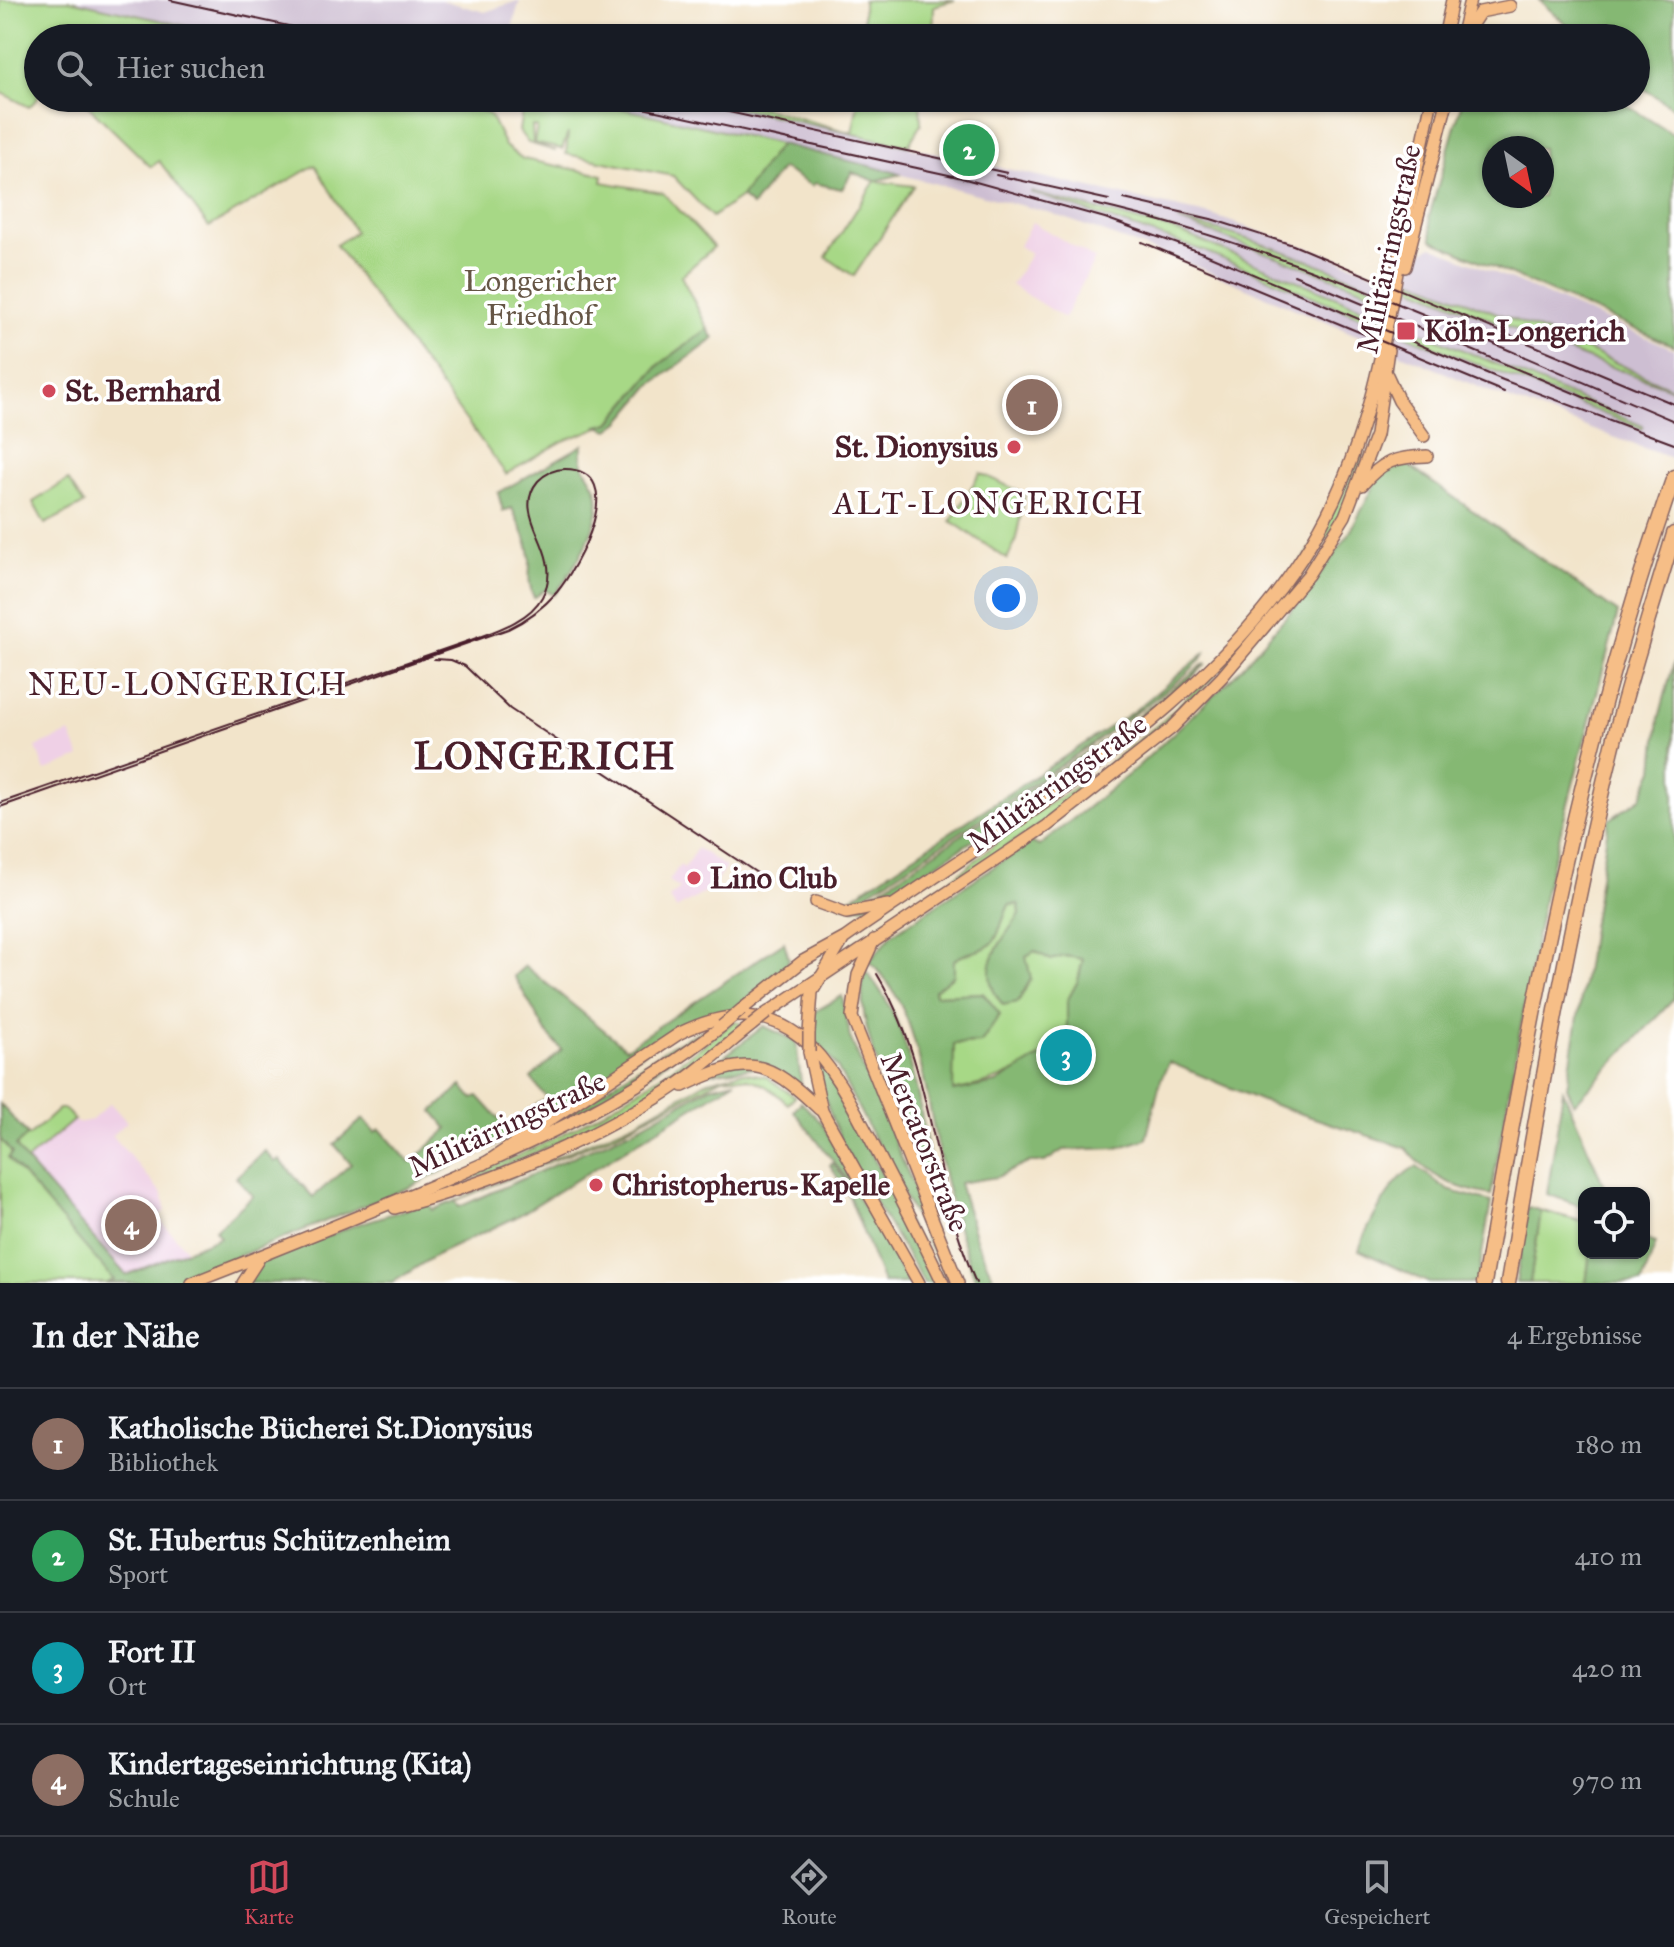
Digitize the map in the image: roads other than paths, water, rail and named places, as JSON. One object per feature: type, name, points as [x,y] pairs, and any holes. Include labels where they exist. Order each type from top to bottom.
[{"type":"highway","points":[[1484,1283],[1532,1006],[1583,778],[1640,572],[1674,477]]},
{"type":"highway","points":[[1508,1283],[1554,1010],[1587,855],[1613,745],[1674,534]]},
{"type":"main road","points":[[1447,24],[1452,0]]},
{"type":"main road","points":[[1465,24],[1470,0]]},
{"type":"main road","points":[[1472,24],[1480,12],[1510,6]]},
{"type":"main road","name":"Militärringstraße","points":[[194,1283],[359,1218],[541,1140],[624,1096],[678,1061],[803,961],[845,938],[1095,767],[1159,717],[1264,607],[1316,535],[1352,457],[1377,375],[1429,112]]},
{"type":"main road","name":"Militärringstraße","points":[[359,1218],[446,1195],[517,1169],[660,1096],[767,1013],[807,989],[818,977],[1047,826],[1172,728],[1278,614],[1330,543],[1357,492],[1380,420],[1402,280],[1444,112]]},
{"type":"main road","points":[[1386,374],[1399,401],[1424,436]]},
{"type":"main road","points":[[1357,492],[1375,469],[1393,458],[1427,456]]},
{"type":"main road","points":[[816,902],[856,913],[896,903]]},
{"type":"main road","points":[[807,989],[832,931]]},
{"type":"main road","name":"Mercatorstraße","points":[[875,940],[858,975],[852,1017],[958,1283]]},
{"type":"main road","points":[[825,949],[851,956]]},
{"type":"main road","points":[[818,977],[825,949]]},
{"type":"main road","name":"Mercatorstraße","points":[[807,989],[809,1052],[822,1111],[919,1283]]},
{"type":"main road","points":[[484,1164],[680,1033],[709,1021],[745,1016],[765,1018],[804,1037],[833,1068],[943,1283]]},
{"type":"main road","points":[[660,1096],[717,1070],[754,1066],[777,1074],[822,1111]]},
{"type":"main road","points":[[441,1181],[446,1195]]},
{"type":"main road","points":[[243,1283],[261,1256]]},
{"type":"tram line","points":[[0,803],[511,624],[536,605],[548,579],[547,561],[530,511],[529,501],[538,481],[554,471],[565,469],[585,474],[595,485],[597,502],[594,522],[566,580],[552,598],[508,629],[0,807]]},
{"type":"tram line","points":[[434,659],[451,660],[465,666],[510,709],[769,881]]},
{"type":"tram line","points":[[877,974],[896,1010],[910,1048],[961,1245],[976,1283]]},
{"type":"railway","points":[[170,0],[279,24]]},
{"type":"railway","points":[[661,112],[958,177],[1105,218],[1203,253],[1503,380],[1674,444]]},
{"type":"railway","points":[[729,112],[1007,173]]},
{"type":"railway","points":[[996,175],[1109,200]]},
{"type":"railway","points":[[1124,199],[1211,219],[1293,245],[1674,404]]},
{"type":"railway","points":[[1094,204],[1169,223],[1316,272],[1460,329],[1674,421]]},
{"type":"railway","points":[[1142,242],[1504,392]]},
{"type":"railway","points":[[1294,275],[1626,415]]},
{"type":"place","name":"St. Hubertus Schützenheim","points":[[969,150]]},
{"type":"place","name":"Köln-Longerich","points":[[1406,331]]},
{"type":"place","name":"St. Bernhard","points":[[49,391]]},
{"type":"place","name":"Katholische Bücherei St.Dionysius","points":[[1032,405]]},
{"type":"place","name":"St. Dionysius","points":[[1014,447]]},
{"type":"place","name":"Lino Club","points":[[694,878]]},
{"type":"place","name":"Fort II","points":[[1066,1055]]},
{"type":"place","name":"Christopherus-Kapelle","points":[[596,1185]]},
{"type":"place","name":"Kindertageseinrichtung (Kita)","points":[[131,1225]]},
{"type":"district","name":"ALT-LONGERICH","points":[[989,503]]},
{"type":"district","name":"NEU-LONGERICH","points":[[188,684]]},
{"type":"district","name":"LONGERICH","points":[[545,756]]},
{"type":"park label","name":"Longericher Friedhof","points":[[540,298]]}]
